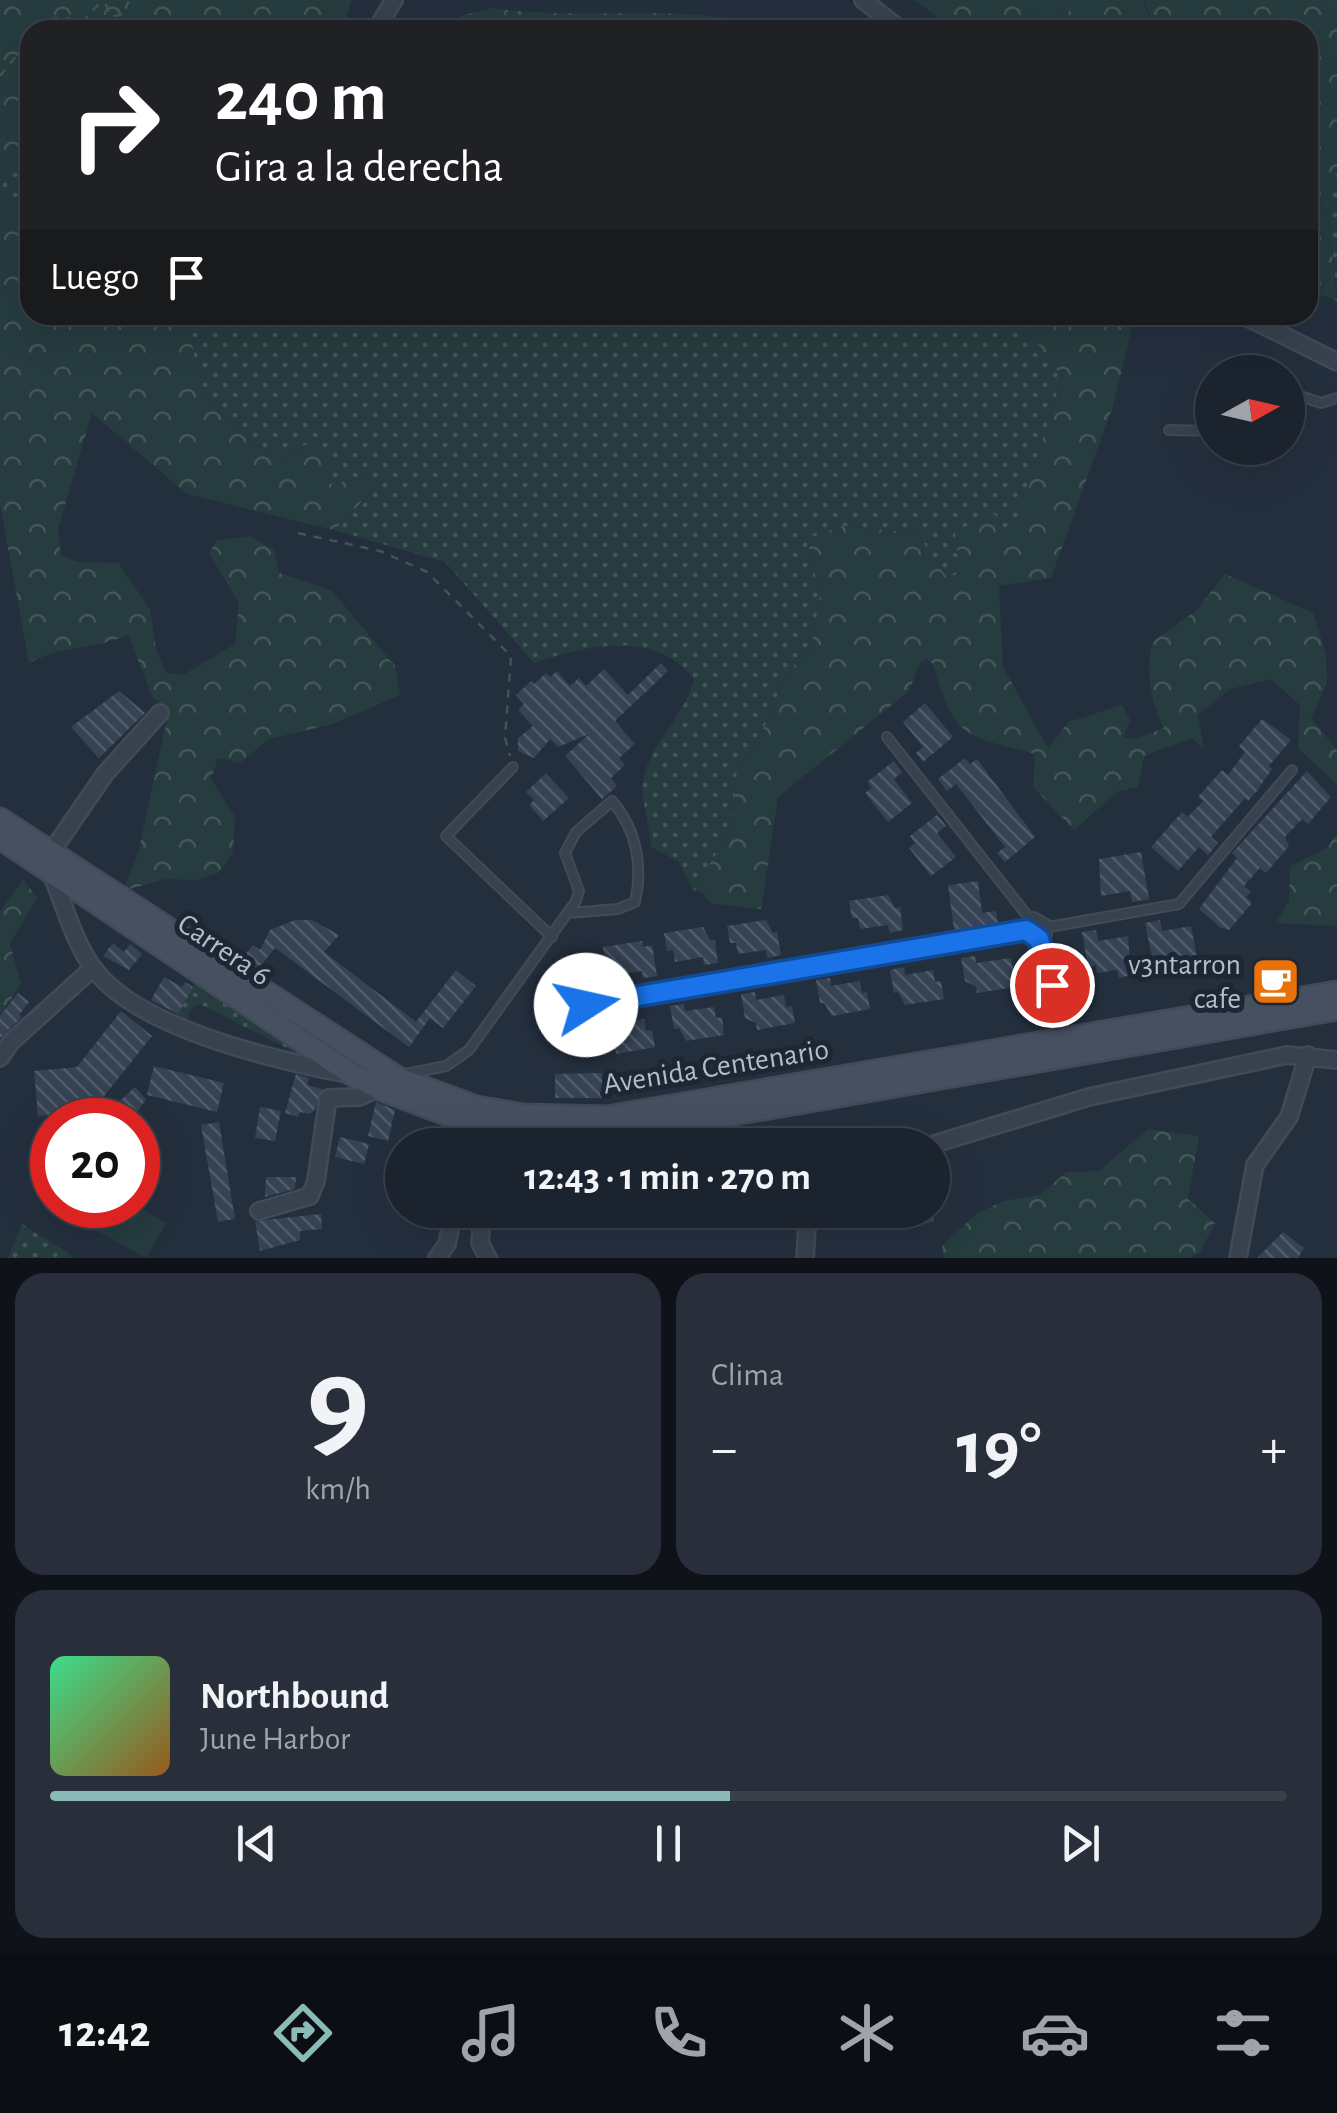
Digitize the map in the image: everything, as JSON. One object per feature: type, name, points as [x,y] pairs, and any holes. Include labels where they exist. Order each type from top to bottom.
[{"type":"main road","name":"Avenida Centenario","points":[[0,819],[50,859],[389,1084],[524,1115],[607,1117],[661,1127],[1337,992]]},
{"type":"main road","name":"Carrera 6","points":[[0,838],[50,859],[350,1074],[389,1084],[418,1104],[482,1128]]},
{"type":"main road","points":[[1060,1049],[1337,1009]]},
{"type":"street","points":[[864,0],[888,20]]},
{"type":"street","points":[[1262,325],[1337,362]]},
{"type":"street","points":[[160,713],[105,774],[50,859],[92,968],[120,995],[165,1024],[350,1074]]},
{"type":"street","points":[[0,1058],[92,968]]},
{"type":"street","points":[[1238,1258],[1254,1165],[1281,1132],[1308,1055]]},
{"type":"street","points":[[950,1139],[1089,1096],[1308,1055],[1337,1060]]},
{"type":"street","points":[[259,1211],[310,1196],[316,1181],[328,1098],[359,1097],[389,1084]]},
{"type":"street","points":[[454,1116],[454,1128]]},
{"type":"street","points":[[438,1258],[447,1244],[450,1228]]},
{"type":"street","points":[[481,1228],[480,1243],[488,1258]]},
{"type":"street","points":[[806,1258],[807,1228]]},
{"type":"lane","points":[[1305,398],[1321,403],[1337,398]]},
{"type":"lane","points":[[1169,430],[1195,431]]},
{"type":"lane","points":[[887,737],[1030,919]]},
{"type":"lane","points":[[514,767],[446,836],[552,937]]},
{"type":"lane","points":[[1039,939],[1049,927],[1179,904],[1292,770]]},
{"type":"lane","points":[[389,1084],[446,1066],[470,1050],[568,913],[579,890],[565,853],[576,832],[612,801],[622,813],[641,866],[635,902],[618,909],[568,913]]},
{"type":"lane","points":[[1030,919],[1042,917],[1049,927]]},
{"type":"lane","points":[[1026,930],[1030,919]]},
{"type":"lane","points":[[586,1005],[1026,930],[1039,939],[1052,985]]},
{"type":"lane","points":[[1054,998],[1060,1049]]},
{"type":"path","points":[[84,20],[99,4],[106,4],[110,16],[122,15],[129,0]]},
{"type":"path","points":[[43,20],[57,16],[78,20]]},
{"type":"path","points":[[0,76],[20,51]]},
{"type":"path","points":[[298,533],[380,552],[427,572],[511,656],[505,738],[514,767]]},
{"type":"green space","points":[[0,0],[351,0],[346,20],[20,20],[20,165],[0,169]]},
{"type":"green space","points":[[915,0],[1143,0],[1150,20],[941,20]]},
{"type":"green space","points":[[1026,0],[1073,0],[1077,7],[1053,20],[1036,20]]},
{"type":"green space","points":[[1144,0],[1337,0],[1337,173],[1326,199],[1337,301],[1318,292],[1318,20],[1151,20]]},
{"type":"green space","points":[[493,8],[739,20],[457,20]]},
{"type":"green space","points":[[20,165],[20,196],[0,201],[0,169]]},
{"type":"green space","points":[[1337,173],[1337,293],[1326,198]]},
{"type":"green space","points":[[20,196],[20,325],[192,325],[196,364],[203,385],[226,420],[243,435],[287,458],[305,445],[320,443],[332,460],[329,484],[366,478],[375,488],[334,530],[187,494],[92,413],[58,529],[61,556],[78,562],[118,563],[150,609],[156,649],[166,673],[183,675],[235,644],[239,603],[209,553],[217,540],[251,536],[274,550],[279,573],[331,590],[395,666],[400,695],[333,724],[269,739],[240,763],[218,758],[211,779],[235,817],[233,853],[218,873],[196,880],[165,879],[123,891],[139,850],[169,709],[153,698],[128,635],[29,663],[0,504],[0,201]]},
{"type":"green space","points":[[192,325],[1024,325],[1062,377],[1010,547],[947,579],[917,533],[843,526],[807,539],[820,596],[811,648],[781,680],[775,708],[736,776],[733,828],[693,890],[679,862],[651,847],[643,784],[655,750],[684,705],[694,679],[679,663],[641,647],[597,647],[534,663],[445,562],[334,530],[375,489],[365,478],[328,484],[305,445],[287,458],[243,435],[213,404],[196,364]]},
{"type":"green space","points":[[1024,325],[1131,325],[1113,406],[1051,578],[999,586],[1003,667],[1048,749],[1069,721],[1122,705],[1130,720],[1123,737],[1136,739],[1164,728],[1150,686],[1153,641],[1196,611],[1225,574],[1313,613],[1326,654],[1327,683],[1311,718],[1337,750],[1337,784],[1298,748],[1300,705],[1271,679],[1230,689],[1198,715],[1204,749],[1192,738],[1144,756],[1138,787],[1117,792],[1074,830],[1033,787],[1035,754],[965,730],[948,707],[933,664],[927,659],[920,663],[909,691],[778,797],[761,909],[712,904],[702,892],[693,890],[733,828],[736,776],[775,708],[781,680],[811,648],[820,596],[807,539],[843,526],[917,533],[947,578],[960,574],[955,531],[995,514],[1010,545],[1062,377]]},
{"type":"green space","points":[[1337,833],[1337,926],[1276,923],[1289,901],[1290,866],[1327,848]]},
{"type":"green space","points":[[23,879],[37,898],[10,944],[21,984],[0,1016],[0,912]]},
{"type":"green space","points":[[195,983],[312,1060],[296,1059],[290,1050],[200,1004],[191,1008],[186,1024],[174,1020]]},
{"type":"green space","points":[[1148,1129],[1199,1136],[1188,1199],[1215,1223],[1200,1252],[1189,1258],[944,1258],[942,1246],[976,1214],[1003,1201],[1039,1195],[1067,1172],[1099,1171]]},
{"type":"green space","points":[[160,1220],[166,1223],[146,1258],[92,1228],[160,1228]]},
{"type":"green space","points":[[22,1224],[67,1252],[72,1258],[8,1258]]},
{"type":"building","points":[[661,663],[668,671],[615,721],[635,744],[619,758],[625,765],[611,778],[617,786],[602,799],[565,756],[589,734],[558,747],[550,739],[534,758],[518,751],[518,738],[533,726],[518,710],[524,704],[516,695],[531,681],[534,684],[546,673],[550,677],[557,671],[570,686],[579,678],[586,686],[604,669],[628,695]]},
{"type":"building","points":[[119,691],[145,713],[99,758],[71,727]]},
{"type":"building","points":[[925,703],[953,737],[923,762],[916,753],[923,747],[903,722]]},
{"type":"building","points":[[1262,719],[1291,740],[1269,766],[1272,769],[1257,791],[1248,801],[1245,798],[1211,837],[1218,843],[1208,855],[1199,847],[1178,871],[1151,847],[1182,812],[1188,817],[1203,801],[1198,797],[1222,770],[1228,775],[1245,752],[1239,746]]},
{"type":"building","points":[[965,758],[970,764],[977,759],[1035,837],[1005,862],[997,853],[1005,847],[956,784],[947,791],[938,779]]},
{"type":"building","points":[[894,761],[902,772],[894,779],[912,803],[888,822],[865,793],[872,788],[867,782]]},
{"type":"building","points":[[1307,771],[1331,797],[1308,824],[1302,819],[1285,837],[1289,846],[1266,873],[1260,868],[1244,886],[1251,892],[1246,897],[1252,903],[1229,930],[1221,928],[1199,909],[1237,858],[1232,853]]},
{"type":"building","points":[[546,773],[569,798],[543,821],[529,805],[534,800],[526,792]]},
{"type":"building","points":[[937,815],[946,826],[937,833],[956,857],[931,876],[909,848],[915,843],[910,836]]},
{"type":"building","points":[[1141,852],[1149,899],[1132,902],[1130,891],[1101,896],[1099,859]]},
{"type":"building","points":[[978,881],[982,913],[996,911],[998,924],[954,930],[948,885]]},
{"type":"building","points":[[888,895],[895,908],[900,907],[903,930],[890,933],[888,925],[860,929],[858,918],[852,918],[849,901]]},
{"type":"building","points":[[295,920],[312,920],[339,935],[324,952],[416,1022],[456,970],[476,986],[443,1028],[430,1018],[409,1047],[275,948],[257,970],[241,960],[253,945],[260,950],[270,930]]},
{"type":"building","points":[[766,920],[773,933],[777,932],[781,955],[767,958],[766,950],[738,954],[736,943],[730,943],[727,926]]},
{"type":"building","points":[[1160,920],[1162,931],[1191,926],[1197,957],[1161,963],[1160,955],[1152,957],[1145,923]]},
{"type":"building","points":[[703,927],[710,940],[715,940],[718,963],[704,965],[703,957],[675,962],[673,950],[667,951],[664,933]]},
{"type":"building","points":[[1096,930],[1098,941],[1128,936],[1131,975],[1119,978],[1117,970],[1097,973],[1096,965],[1088,967],[1082,932]]},
{"type":"building","points":[[642,941],[643,947],[652,945],[657,976],[643,978],[642,971],[614,975],[612,964],[606,965],[603,947]]},
{"type":"building","points":[[113,943],[124,952],[130,944],[142,954],[129,970],[103,956]]},
{"type":"building","points":[[975,956],[976,963],[1011,958],[1016,987],[977,993],[976,987],[965,981],[961,958]]},
{"type":"building","points":[[904,967],[905,975],[933,970],[935,982],[941,981],[944,999],[905,1005],[898,992],[894,993],[890,970]]},
{"type":"building","points":[[164,977],[182,987],[185,982],[193,987],[178,1014],[151,1000]]},
{"type":"building","points":[[830,978],[831,986],[860,981],[870,1009],[832,1016],[820,1003],[816,980]]},
{"type":"building","points":[[755,992],[756,1000],[784,995],[786,1007],[792,1006],[795,1023],[757,1030],[756,1023],[745,1018],[741,994]]},
{"type":"building","points":[[18,993],[29,1002],[19,1015],[22,1017],[0,1038],[0,1016]]},
{"type":"building","points":[[684,1004],[685,1011],[714,1007],[716,1018],[722,1017],[724,1035],[686,1041],[679,1028],[674,1029],[670,1006]]},
{"type":"building","points":[[121,1011],[152,1036],[103,1098],[36,1098],[34,1071],[77,1067]]},
{"type":"building","points":[[614,1016],[615,1024],[644,1019],[646,1031],[652,1030],[655,1047],[616,1054],[615,1047],[604,1042],[600,1018]]},
{"type":"building","points":[[154,1066],[224,1083],[217,1112],[147,1095]]},
{"type":"building","points":[[602,1073],[602,1098],[555,1098],[555,1074]]},
{"type":"building","points":[[296,1074],[309,1078],[307,1085],[322,1089],[315,1109],[310,1114],[300,1112],[298,1117],[285,1113]]},
{"type":"building","points":[[135,1087],[145,1098],[123,1098]]},
{"type":"building","points":[[376,1102],[395,1110],[391,1128],[385,1128],[385,1140],[368,1136]]},
{"type":"building","points":[[260,1107],[281,1111],[275,1141],[255,1138]]},
{"type":"building","points":[[219,1122],[235,1219],[218,1222],[201,1125]]},
{"type":"building","points":[[340,1137],[369,1144],[364,1164],[335,1157]]},
{"type":"building","points":[[266,1177],[296,1177],[295,1189],[265,1197]]},
{"type":"building","points":[[321,1214],[322,1229],[300,1231],[300,1240],[260,1251],[255,1221]]},
{"type":"building","points":[[1283,1232],[1304,1248],[1298,1258],[1257,1258]]},
{"type":"place","name":"v3ntarron cafe","points":[[1276,982]]},
{"type":"route","points":[[586,1005],[1026,930],[1029,936],[1039,939],[1052,985]]}]
